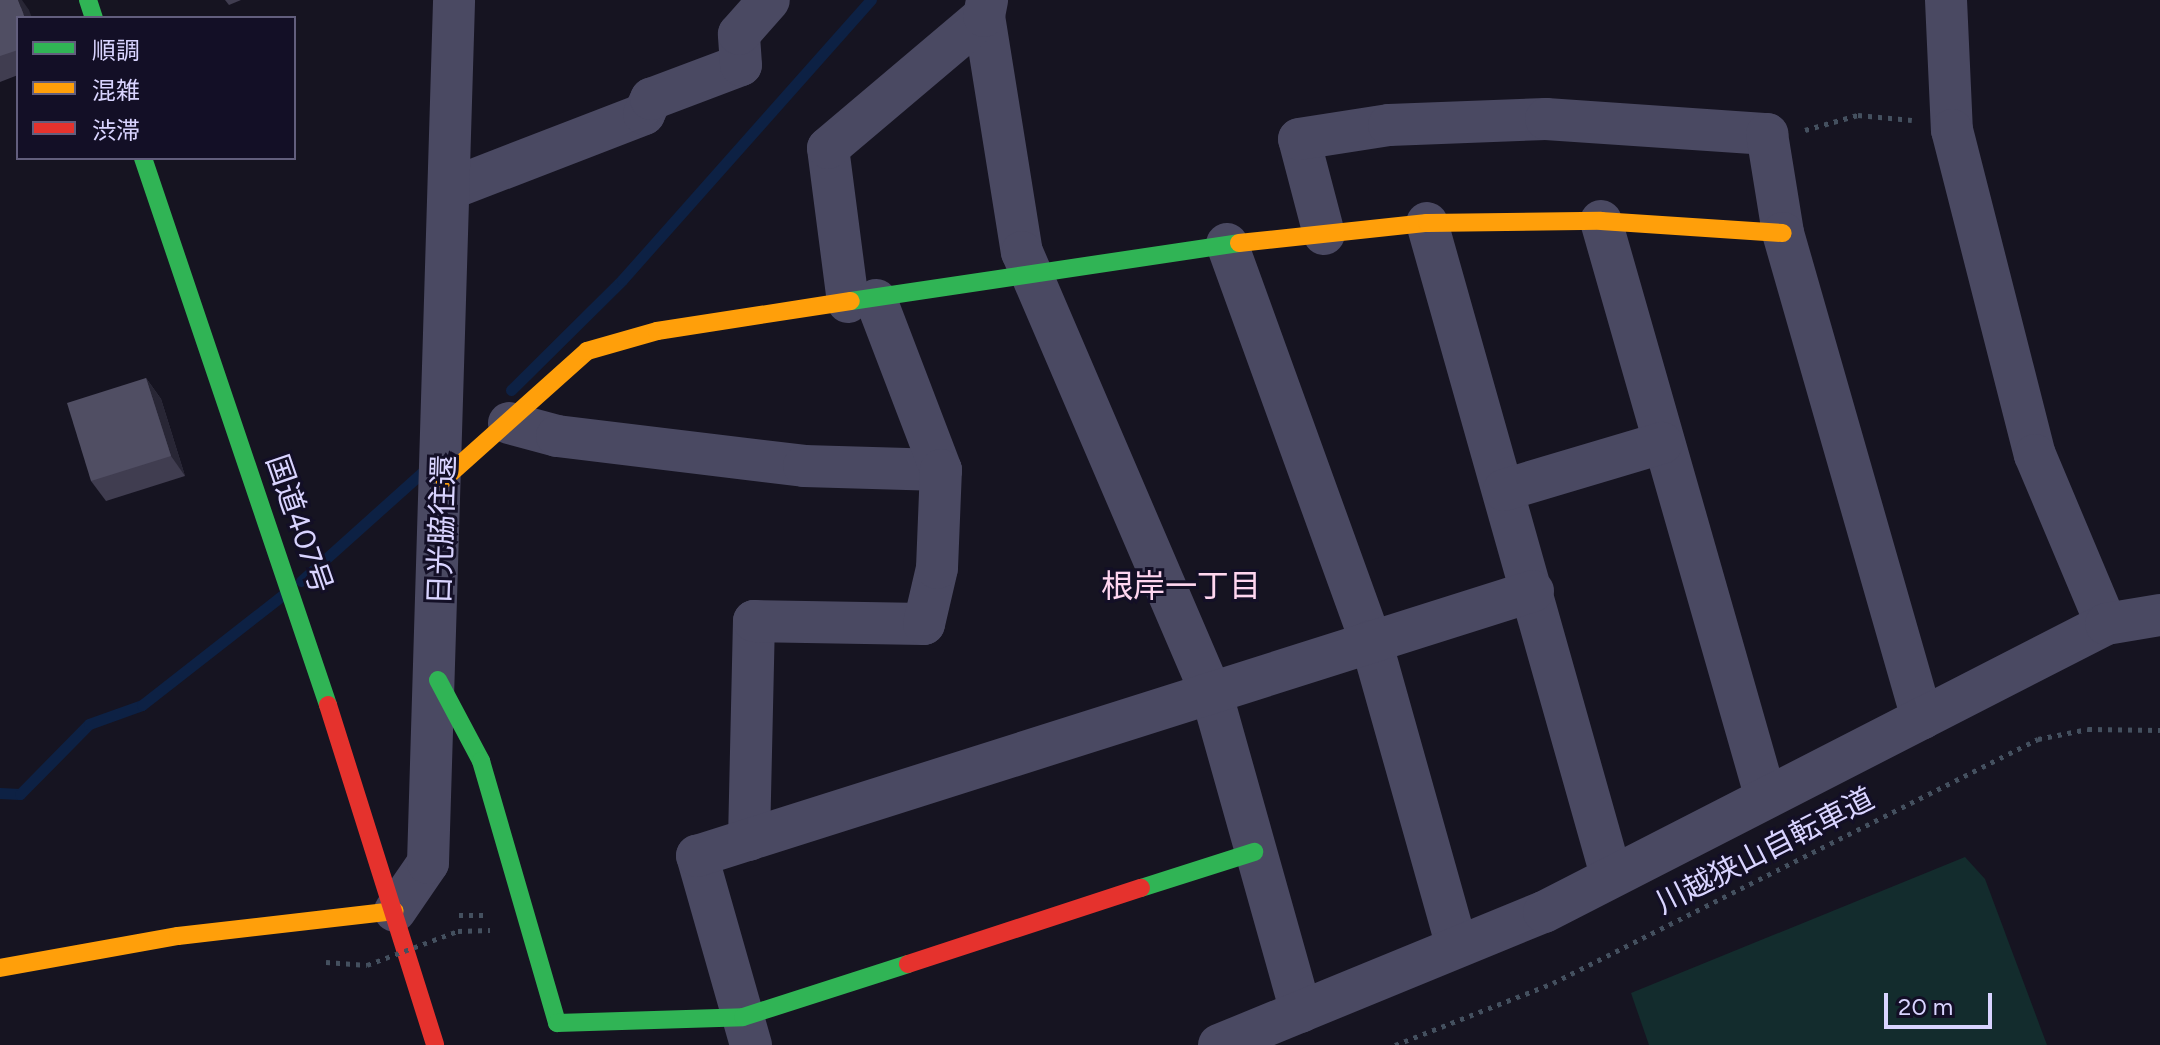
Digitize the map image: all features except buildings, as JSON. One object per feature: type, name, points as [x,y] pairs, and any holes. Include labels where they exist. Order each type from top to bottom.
[{"type":"main road","name":"国道407号","points":[[144,160],[395,911]]},
{"type":"main road","points":[[444,477],[509,423],[587,351],[619,339],[1227,244],[1427,223],[1601,221],[1783,233]]},
{"type":"main road","points":[[438,680],[481,761],[557,1023],[747,1031],[1254,852]]},
{"type":"main road","points":[[0,968],[178,936],[395,911],[435,1045]]},
{"type":"street","name":"日光脇往還","points":[[395,911],[428,863],[438,680],[446,420],[454,0]]},
{"type":"street","points":[[450,189],[644,114],[651,99],[741,65],[739,34],[769,0]]},
{"type":"street","points":[[1946,0],[1952,130],[2035,455],[2106,624]]},
{"type":"street","points":[[985,8],[1030,274],[1212,695],[1301,1012]]},
{"type":"street","points":[[749,840],[754,621],[924,624],[937,568],[941,470],[862,301],[828,148],[985,8]]},
{"type":"street","points":[[1324,234],[1299,139],[1389,125],[1546,119],[1767,134],[1783,233],[1922,718]]},
{"type":"street","points":[[1601,221],[1765,795]]},
{"type":"street","points":[[1427,223],[1611,875]]},
{"type":"street","points":[[1227,244],[1371,641],[1457,946]]},
{"type":"street","points":[[509,423],[557,436],[804,466],[941,470]]},
{"type":"street","points":[[1504,490],[1662,443]]},
{"type":"street","points":[[747,1031],[697,856],[1533,591]]},
{"type":"street","points":[[1219,1045],[1544,912],[1765,795],[2106,624],[2160,615]]},
{"type":"path","points":[[1767,134],[1858,115],[1952,130]]},
{"type":"path","name":"川越狭山自転車道","points":[[1395,1045],[1553,983],[2038,739],[2088,729],[2160,730]]},
{"type":"path","points":[[459,915],[491,917]]},
{"type":"path","points":[[321,961],[367,965],[458,931],[500,930]]},
{"type":"green space","points":[[1965,857],[1985,879],[2047,1045],[1649,1045],[1631,993]]},
{"type":"waterway","points":[[511,390],[622,280],[871,0]]},
{"type":"waterway","points":[[301,581],[428,467]]},
{"type":"waterway","points":[[0,793],[20,794],[89,724],[142,705],[284,594]]},
{"type":"traffic: fast","points":[[88,0],[93,16]]},
{"type":"traffic: fast","points":[[144,160],[328,705]]},
{"type":"traffic: fast","points":[[851,301],[1239,243]]},
{"type":"traffic: fast","points":[[438,680],[481,761],[557,1023],[743,1017],[908,964]]},
{"type":"traffic: fast","points":[[1141,888],[1254,852]]},
{"type":"traffic: slow","points":[[1239,243],[1427,223],[1601,221],[1783,233]]},
{"type":"traffic: slow","points":[[444,479],[587,351],[657,331],[851,301]]},
{"type":"traffic: slow","points":[[0,968],[178,936],[395,911]]},
{"type":"traffic: jam","points":[[328,705],[435,1045]]},
{"type":"traffic: jam","points":[[908,964],[1141,888]]},
{"type":"district","name":"根岸一丁目","points":[[1181,586]]}]
